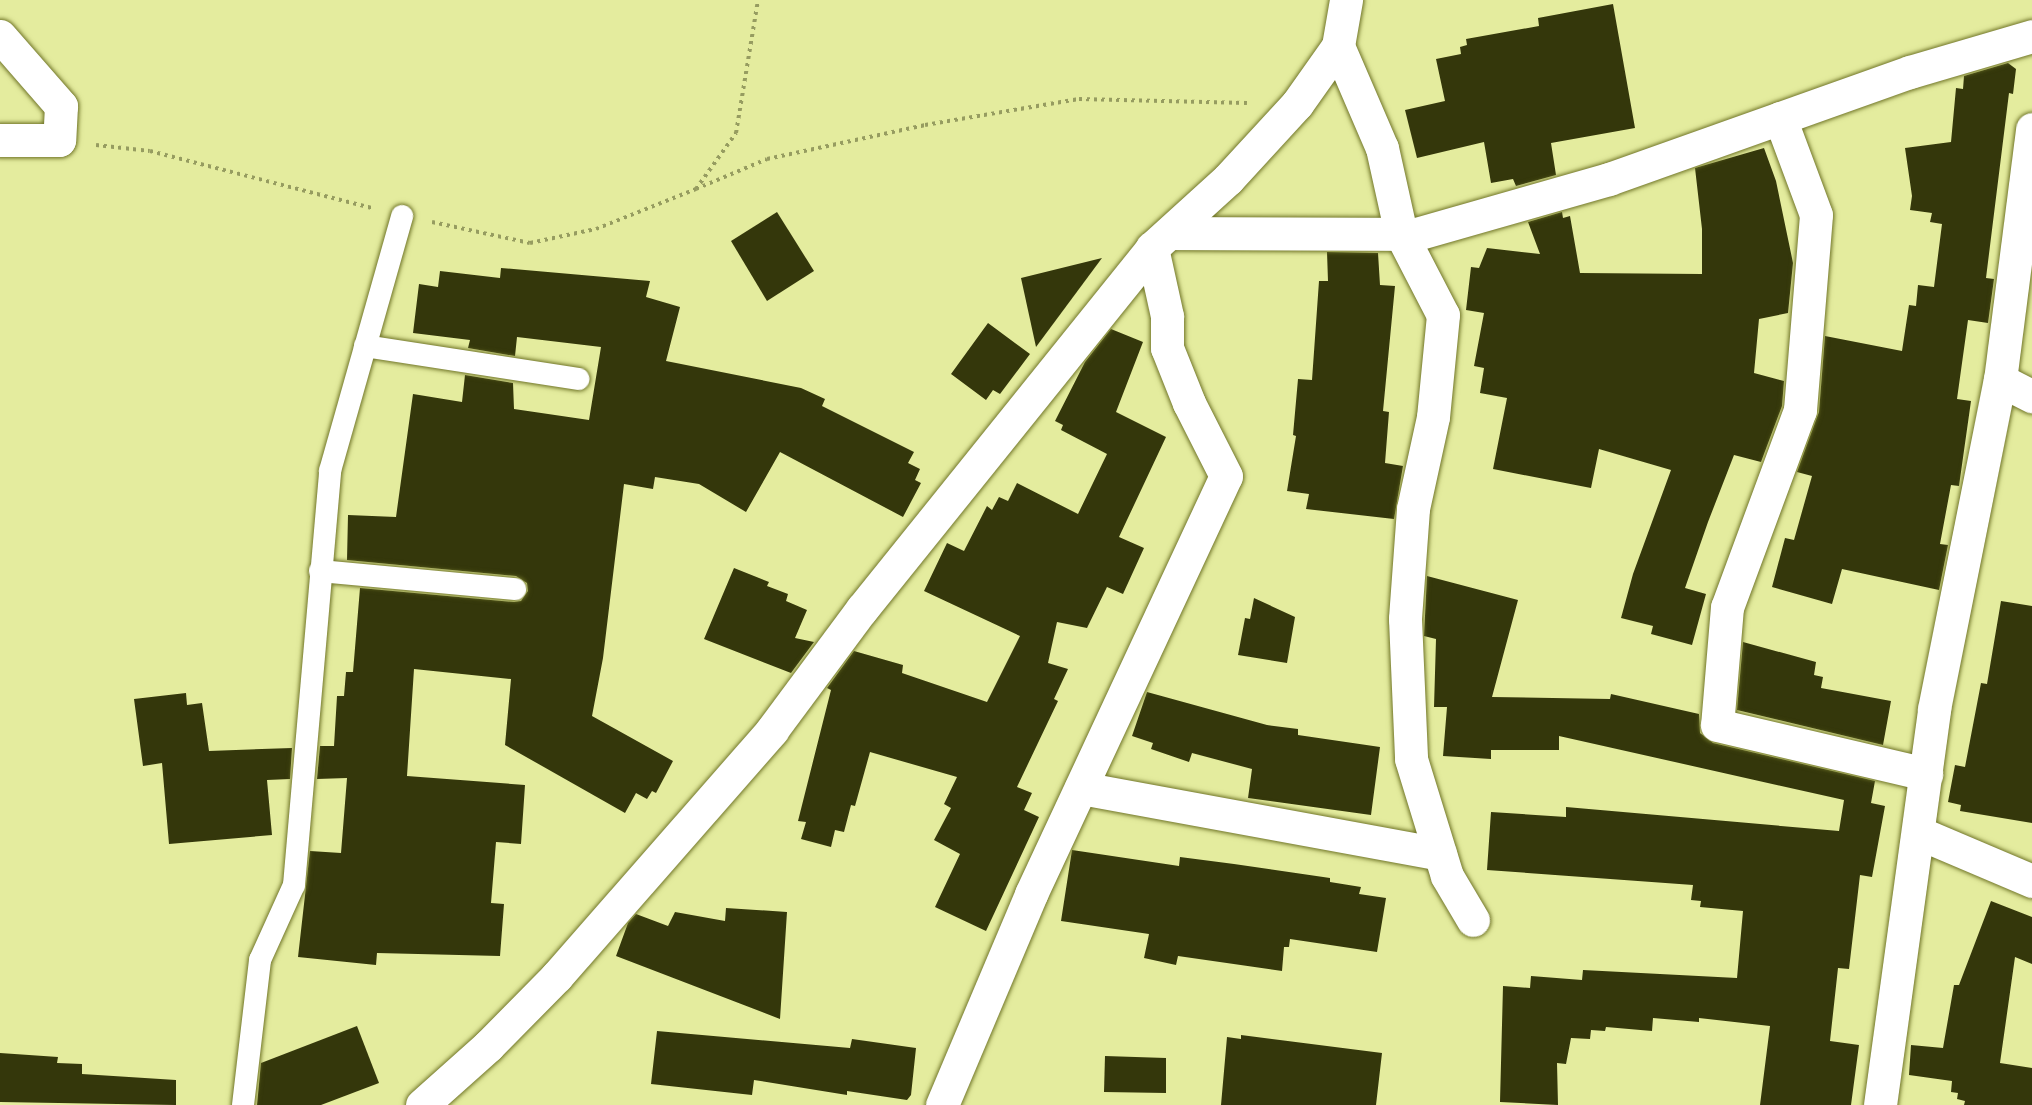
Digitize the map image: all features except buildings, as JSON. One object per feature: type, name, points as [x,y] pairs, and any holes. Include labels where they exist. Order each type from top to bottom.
[{"type":"street","points":[[422,1105],[488,1046],[557,976],[772,730],[862,609],[1162,241],[1297,104],[1338,46],[1346,0]]},
{"type":"street","points":[[0,36],[61,106],[59,140],[0,140]]},
{"type":"street","points":[[1162,241],[1416,234],[1609,179],[1910,72],[2032,36]]},
{"type":"street","points":[[1338,46],[1382,148],[1401,234],[1443,315],[1433,417],[1413,509],[1405,619],[1411,759],[1447,876],[1473,920]]},
{"type":"street","points":[[1780,118],[1816,215],[1800,410],[1727,607],[1716,725],[1926,774]]},
{"type":"street","points":[[1880,1105],[1939,686],[2000,380],[2032,129]]},
{"type":"street","points":[[942,1105],[1031,894],[1226,476],[1188,403],[1167,348],[1162,241]]},
{"type":"street","points":[[2000,380],[2032,396]]},
{"type":"street","points":[[1081,788],[1440,854]]},
{"type":"street","points":[[1919,834],[2032,881]]},
{"type":"lane","points":[[243,1105],[260,960],[294,885],[330,471],[402,216]]},
{"type":"lane","points":[[365,346],[578,379]]},
{"type":"lane","points":[[320,572],[515,589]]},
{"type":"path","points":[[696,189],[736,134],[758,0]]},
{"type":"path","points":[[59,140],[150,151],[402,216],[530,243],[596,229],[766,159],[926,125],[1079,99],[1297,104]]}]
